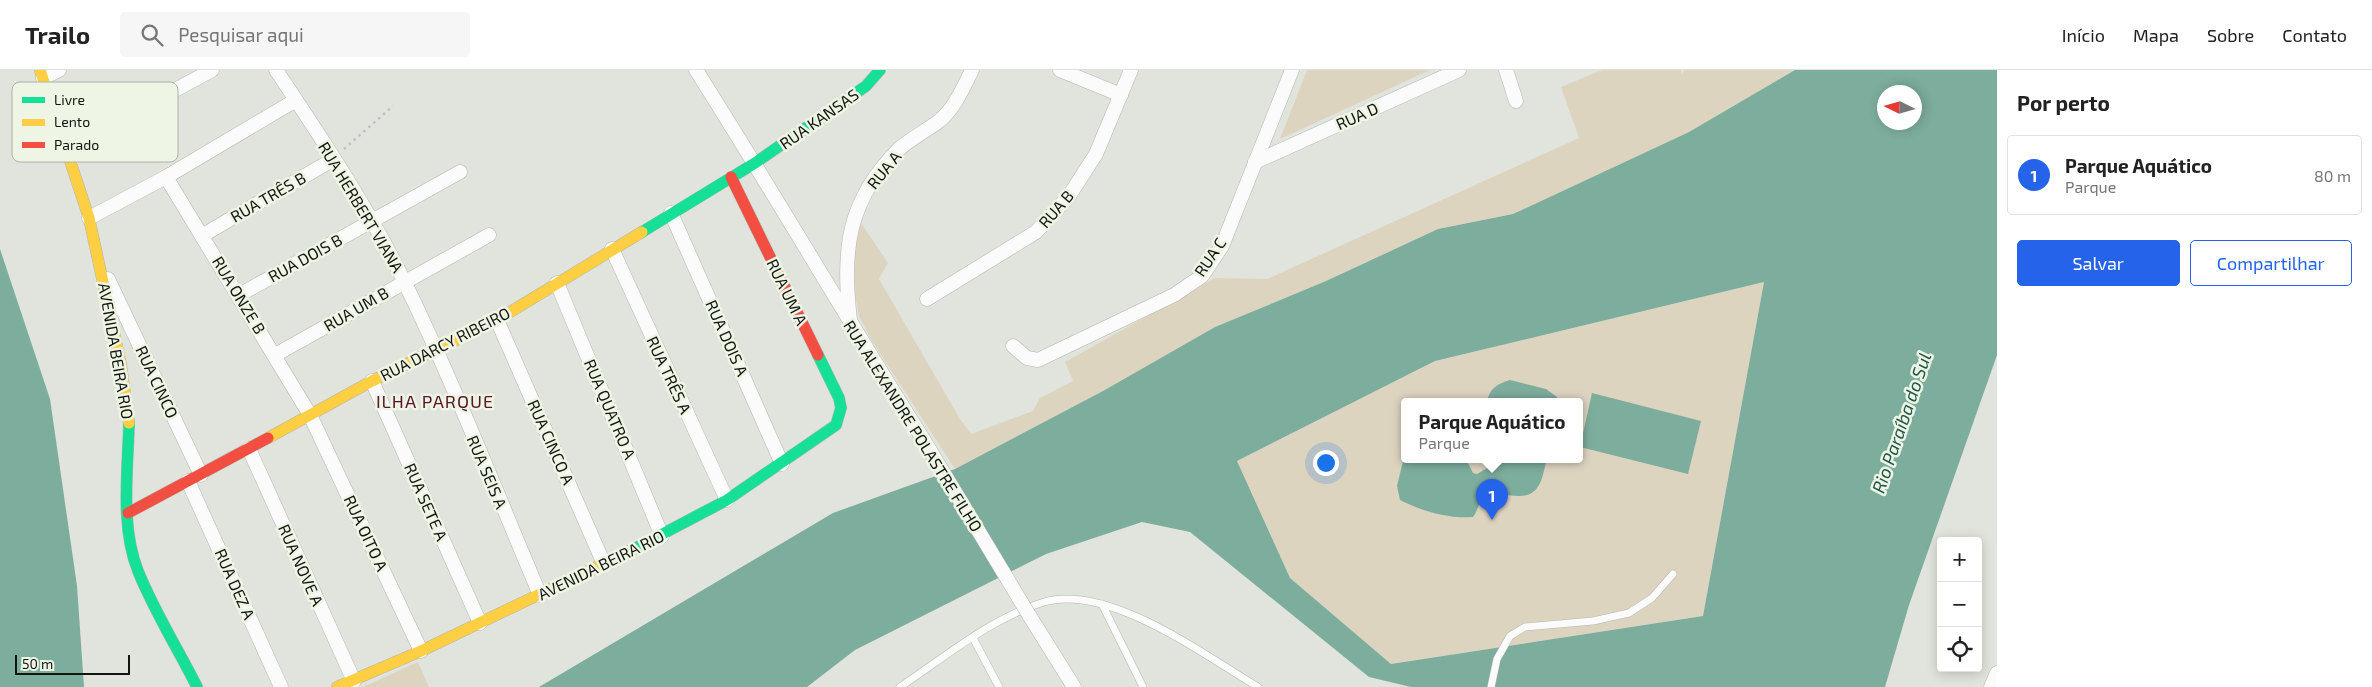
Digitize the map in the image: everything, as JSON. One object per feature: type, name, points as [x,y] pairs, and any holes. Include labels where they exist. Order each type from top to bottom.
[{"type":"street","points":[[42,74],[59,70]]},
{"type":"street","points":[[178,88],[212,70]]},
{"type":"street","name":"RUA HERBERT VIANA","points":[[276,70],[334,159],[371,221],[404,281],[436,349]]},
{"type":"street","name":"RUA ALEXANDRE POLASTRE FILHO","points":[[696,70],[755,163],[850,325],[925,442],[1074,687]]},
{"type":"street","name":"RUA KANSAS","points":[[755,163],[866,86],[880,70]]},
{"type":"street","name":"RUA A","points":[[850,325],[846,286],[847,248],[859,207],[871,182],[899,149],[941,120],[960,96],[972,70]]},
{"type":"street","points":[[1060,70],[1121,94]]},
{"type":"street","name":"RUA B","points":[[927,298],[1036,232],[1069,196],[1096,154],[1131,70]]},
{"type":"street","name":"RUA D","points":[[1255,162],[1459,70]]},
{"type":"street","points":[[1506,70],[1516,101]]},
{"type":"street","name":"RUA C","points":[[1014,346],[1027,358],[1038,360],[1174,295],[1202,276],[1222,246],[1288,71]]},
{"type":"street","points":[[89,218],[166,177],[296,100]]},
{"type":"street","name":"RUA TRÊS B","points":[[203,235],[334,159]]},
{"type":"street","name":"AVENIDA BEIRA RIO","points":[[70,162],[89,218],[121,365],[129,414],[128,513],[131,542],[138,570],[197,687]]},
{"type":"street","name":"RUA DARCY RIBEIRO","points":[[128,513],[372,381],[497,320],[755,163]]},
{"type":"street","name":"RUA DOIS B","points":[[239,295],[460,172]]},
{"type":"street","name":"RUA ONZE B","points":[[166,177],[203,235],[310,415]]},
{"type":"street","name":"RUA UM A","points":[[731,177],[838,398],[841,408]]},
{"type":"street","name":"RUA DOIS A","points":[[672,213],[782,464]]},
{"type":"street","name":"RUA UM B","points":[[275,355],[489,235]]},
{"type":"street","name":"RUA TRÊS A","points":[[612,249],[727,500]]},
{"type":"street","name":"RUA CINCO","points":[[99,262],[201,474]]},
{"type":"street","name":"RUA QUATRO A","points":[[557,283],[662,536]]},
{"type":"street","name":"RUA CINCO A","points":[[497,320],[604,564]]},
{"type":"street","name":"RUA SEIS A","points":[[436,349],[540,595]]},
{"type":"street","name":"RUA SETE A","points":[[372,381],[480,623]]},
{"type":"street","name":"AVENIDA BEIRA RIO","points":[[337,687],[421,651],[662,536],[727,500],[782,464],[836,425],[840,417],[841,408]]},
{"type":"street","name":"RUA OITO A","points":[[310,415],[421,651]]},
{"type":"street","name":"RUA NOVE A","points":[[249,449],[354,681]]},
{"type":"street","name":"RUA DEZ A","points":[[188,481],[281,687]]},
{"type":"lane","points":[[1491,687],[1497,659],[1510,636],[1525,627],[1593,621],[1629,613],[1652,598],[1673,574]]},
{"type":"lane","points":[[900,687],[1007,616],[1045,602],[1070,599],[1102,604],[1132,615],[1164,631],[1258,687]]},
{"type":"lane","points":[[1102,604],[1142,687]]},
{"type":"lane","points":[[973,638],[999,687]]},
{"type":"path","points":[[334,159],[393,106]]},
{"type":"shaded area","points":[[1307,70],[1430,70],[1280,139]]},
{"type":"shaded area","points":[[1602,70],[1681,70],[1682,74],[1684,70],[1795,70],[1689,132],[1513,214],[1438,229],[1326,281],[1215,327],[1103,391],[955,469],[872,341],[859,316],[854,290],[853,254],[861,223],[888,263],[879,279],[960,419],[971,434],[1033,411],[1040,398],[1073,381],[1065,362],[1215,278],[1267,279],[1579,138],[1561,87]]},
{"type":"shaded area","points":[[1764,282],[1703,616],[1391,664],[1290,578],[1237,461],[1435,361]]},
{"type":"shaded area","points":[[418,662],[429,687],[363,687]]},
{"type":"water","name":"Rio Paraíba do Sul","points":[[1795,70],[1997,70],[1997,355],[1909,605],[1885,687],[1411,687],[1369,677],[1190,532],[1142,522],[1046,554],[855,650],[807,687],[539,687],[833,513],[955,469],[1103,391],[1215,327],[1326,281],[1438,229],[1513,214],[1689,132]],"holes":[[[1764,282],[1703,616],[1391,664],[1290,578],[1237,461],[1435,361]]]},
{"type":"water","points":[[0,249],[50,399],[77,586],[84,687],[0,687]]},
{"type":"water","points":[[1510,380],[1546,389],[1557,398],[1488,398],[1495,387]]},
{"type":"water","points":[[1592,393],[1701,421],[1688,474],[1583,448],[1583,434]]},
{"type":"water","points":[[1403,463],[1468,463],[1473,473],[1477,474],[1496,463],[1546,463],[1541,482],[1531,493],[1524,496],[1494,494],[1487,496],[1482,500],[1473,517],[1454,517],[1417,508],[1400,500],[1397,486]]},
{"type":"traffic: fast","points":[[642,232],[755,163],[866,86],[880,70]]},
{"type":"traffic: fast","points":[[632,550],[727,500],[836,425],[841,408],[839,398],[818,355]]},
{"type":"traffic: fast","points":[[129,423],[126,498],[132,554],[151,601],[197,687]]},
{"type":"traffic: slow","points":[[40,70],[44,82]]},
{"type":"traffic: slow","points":[[70,162],[89,218],[121,365],[129,423]]},
{"type":"traffic: slow","points":[[268,438],[372,381],[497,320],[642,232]]},
{"type":"traffic: slow","points":[[337,687],[421,651],[632,550]]},
{"type":"traffic: jam","points":[[731,177],[818,355]]},
{"type":"traffic: jam","points":[[128,513],[268,438]]},
{"type":"place","name":"Parque Aquático","points":[[1492,520]]},
{"type":"district","name":"ILHA PARQUE","points":[[435,402]]}]
